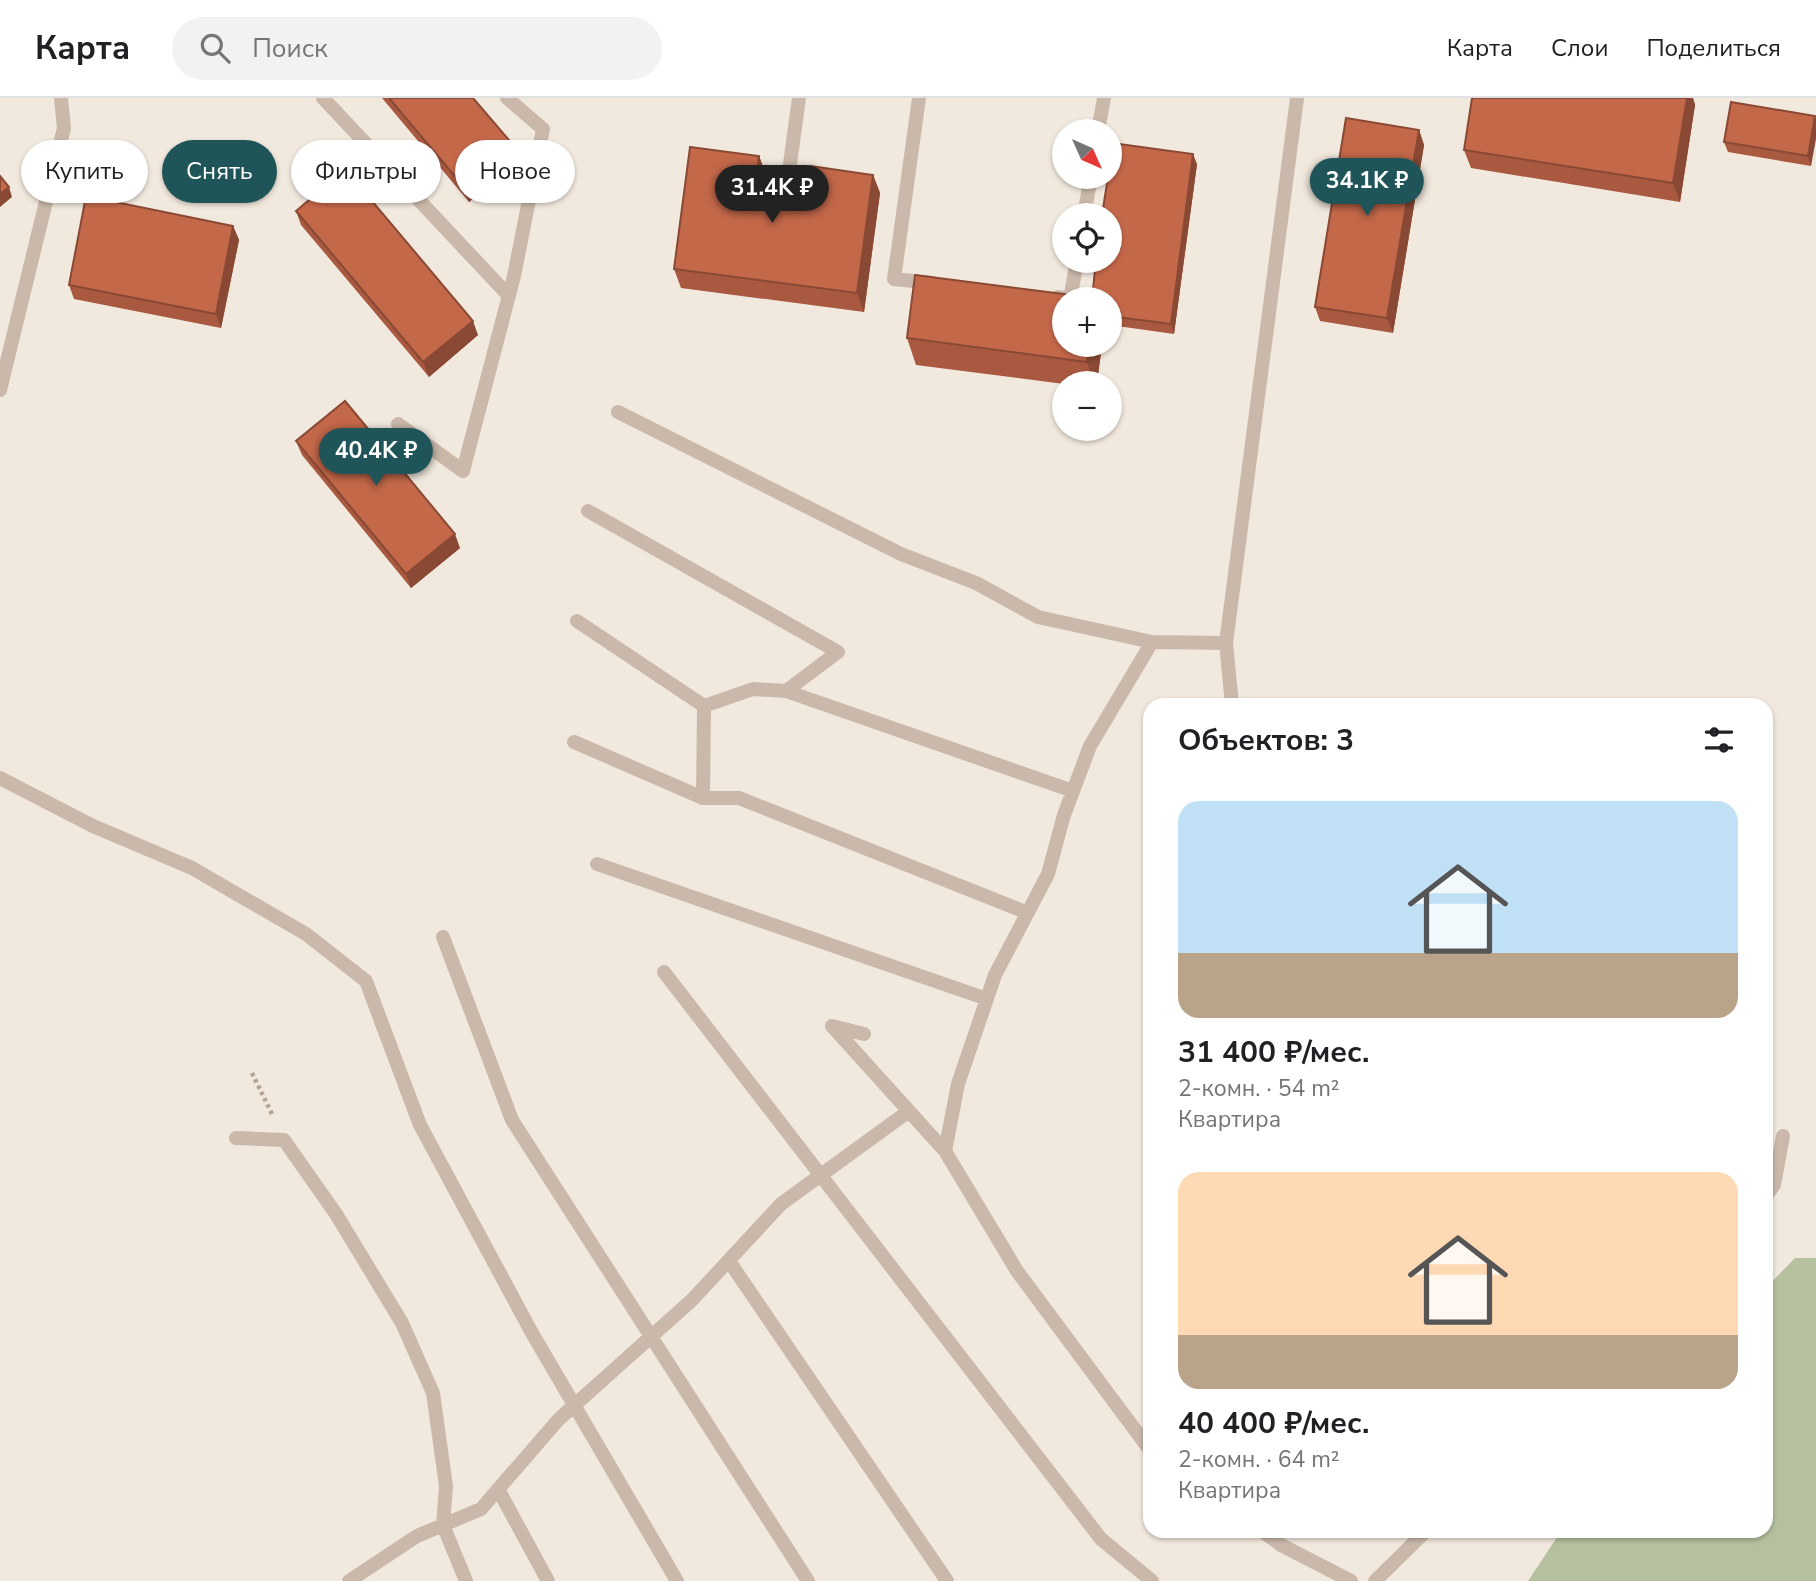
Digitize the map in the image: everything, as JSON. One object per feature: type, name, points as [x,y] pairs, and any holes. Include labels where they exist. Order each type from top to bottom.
[{"type":"lane","points":[[0,390],[64,128],[61,98]]},
{"type":"lane","points":[[323,98],[509,296]]},
{"type":"lane","points":[[398,424],[463,471],[509,296],[543,129],[507,98]]},
{"type":"lane","points":[[785,201],[799,98]]},
{"type":"lane","points":[[919,98],[894,279],[948,285]]},
{"type":"lane","points":[[1100,119],[1104,98]]},
{"type":"lane","points":[[1231,698],[1226,643],[1297,98]]},
{"type":"lane","points":[[1043,295],[1070,299],[1075,273]]},
{"type":"lane","points":[[618,412],[901,554],[976,583],[1038,617],[1152,642],[1226,643]]},
{"type":"lane","points":[[588,511],[838,652],[786,691]]},
{"type":"lane","points":[[577,621],[704,706]]},
{"type":"lane","points":[[945,1151],[958,1084],[995,975],[1048,874],[1073,791],[1090,746],[1152,642]]},
{"type":"lane","points":[[704,706],[753,689],[786,691],[1073,791]]},
{"type":"lane","points":[[703,798],[704,706]]},
{"type":"lane","points":[[573,742],[703,798],[739,798],[1028,913]]},
{"type":"lane","points":[[0,778],[93,826],[192,867],[306,934],[366,981],[420,1125],[573,1406],[677,1581]]},
{"type":"lane","points":[[597,864],[987,999]]},
{"type":"lane","points":[[443,937],[512,1120],[808,1581]]},
{"type":"lane","points":[[664,972],[1101,1539],[1152,1581]]},
{"type":"lane","points":[[864,1034],[832,1026],[945,1151],[1017,1271],[1074,1352],[1143,1441]]},
{"type":"lane","points":[[349,1581],[417,1536],[481,1509],[573,1406],[651,1337],[729,1261],[781,1204],[909,1111]]},
{"type":"lane","points":[[1773,1186],[1783,1136]]},
{"type":"lane","points":[[236,1138],[284,1140],[336,1214],[402,1323],[433,1393],[446,1486],[443,1525],[466,1581]]},
{"type":"lane","points":[[729,1261],[947,1581]]},
{"type":"lane","points":[[498,1489],[548,1581]]},
{"type":"lane","points":[[1272,1538],[1351,1581]]},
{"type":"lane","points":[[1375,1581],[1419,1538]]},
{"type":"path","points":[[252,1073],[284,1140]]},
{"type":"green space","points":[[1795,1258],[1816,1258],[1816,1581],[1528,1581],[1556,1538],[1773,1538],[1773,1281]]},
{"type":"building","points":[[389,98],[473,98],[509,140],[455,140],[455,176],[441,160],[441,140],[424,140]]},
{"type":"building","points":[[1472,98],[1687,98],[1673,183],[1464,150]]},
{"type":"building","points":[[1731,102],[1815,116],[1808,156],[1724,142]]},
{"type":"building","points":[[1346,118],[1419,130],[1387,318],[1315,307]]},
{"type":"building","points":[[1122,144],[1193,154],[1171,324],[1122,318],[1122,287],[1093,287],[1095,273],[1122,273],[1122,203],[1104,203],[1106,189],[1122,189]]},
{"type":"building","points":[[690,147],[759,156],[753,203],[805,209],[810,166],[873,175],[857,293],[674,269]]},
{"type":"building","points":[[0,176],[9,187],[0,194]]},
{"type":"building","points":[[85,203],[120,203],[233,226],[216,314],[69,285]]},
{"type":"building","points":[[305,203],[374,203],[473,321],[423,362],[296,211]]},
{"type":"building","points":[[915,275],[1052,293],[1052,357],[1088,357],[1087,362],[907,338]]},
{"type":"building","points":[[345,401],[455,534],[406,574],[296,441]]}]
